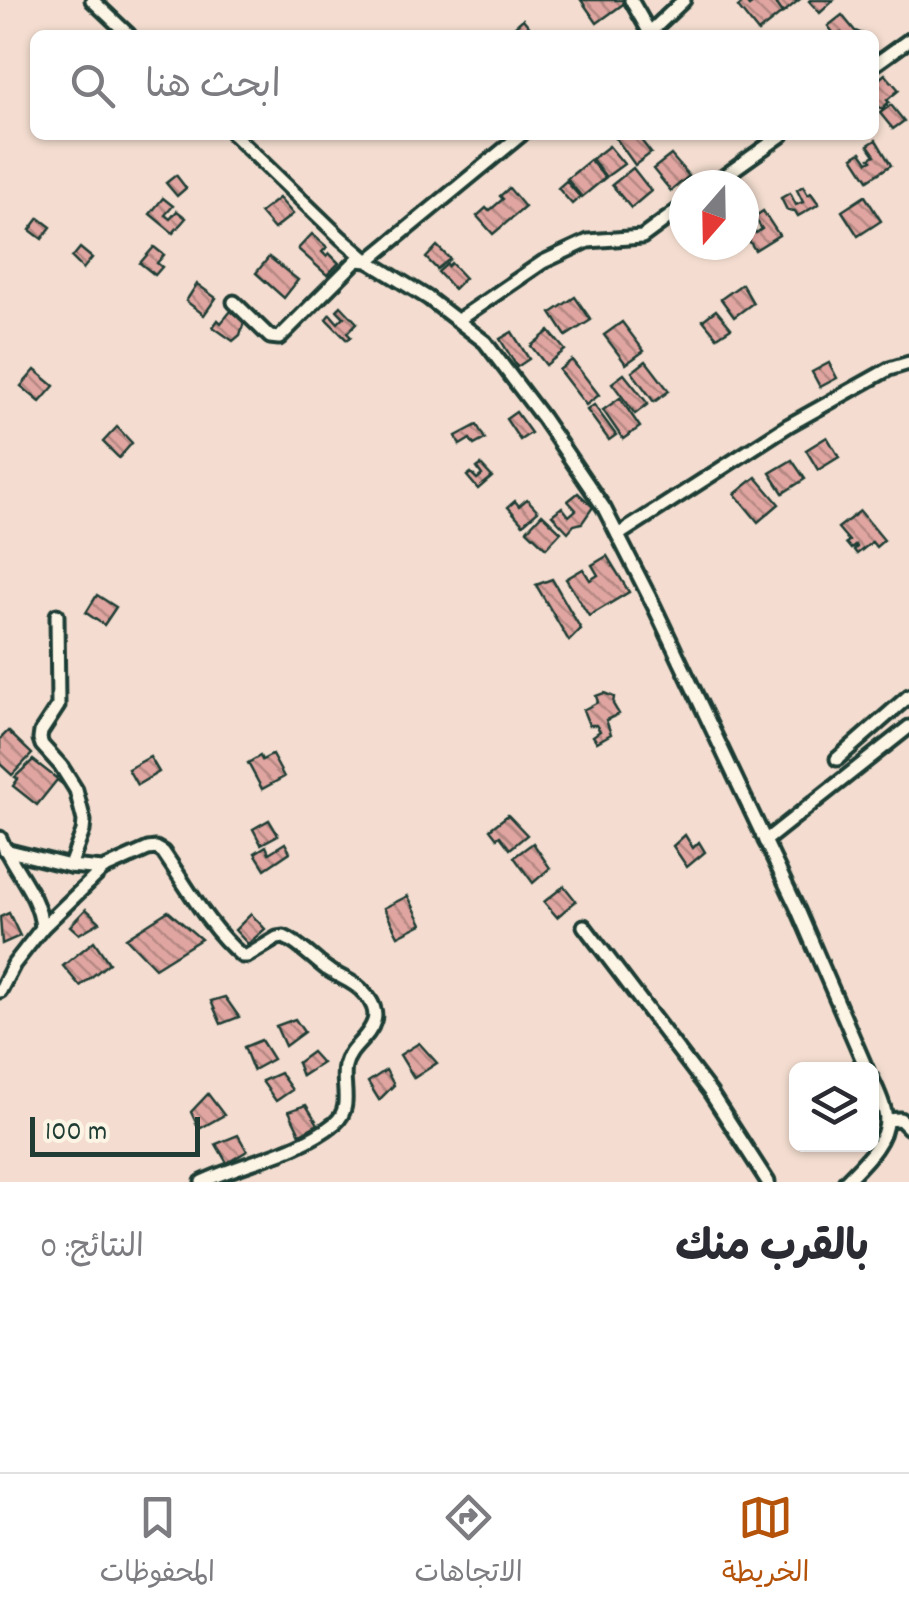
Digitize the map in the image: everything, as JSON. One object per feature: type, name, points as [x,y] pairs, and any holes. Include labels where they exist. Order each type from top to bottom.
[{"type":"street","points":[[92,0],[124,30]]},
{"type":"street","points":[[631,0],[646,30]]},
{"type":"street","points":[[652,30],[684,0]]},
{"type":"street","points":[[879,61],[909,40]]},
{"type":"street","points":[[239,140],[368,261],[428,298],[484,342],[542,417],[604,508],[798,910],[864,1062]]},
{"type":"street","points":[[234,302],[270,337],[279,338],[357,260],[368,261],[515,140]]},
{"type":"street","points":[[733,170],[775,140]]},
{"type":"street","points":[[458,320],[543,262],[588,241],[642,237],[669,217]]},
{"type":"street","points":[[618,535],[789,425],[889,369],[909,363]]},
{"type":"street","points":[[57,616],[58,706],[40,739],[76,790],[84,821],[70,866]]},
{"type":"street","points":[[837,759],[909,696]]},
{"type":"street","points":[[765,842],[909,727]]},
{"type":"street","points":[[2,844],[70,866],[103,869]]},
{"type":"street","points":[[2,844],[26,883],[42,928]]},
{"type":"street","points":[[0,991],[14,964],[42,928],[103,869],[156,848],[191,892],[200,912],[242,956],[284,936],[365,993],[376,1012],[374,1024],[349,1054],[344,1071],[345,1109],[339,1120],[305,1140],[202,1182]]},
{"type":"street","points":[[584,926],[710,1092],[768,1182]]},
{"type":"street","points":[[845,1182],[901,1119],[879,1088]]},
{"type":"building","points":[[581,0],[625,0],[626,2],[597,23]]},
{"type":"building","points":[[757,0],[773,0],[782,13],[756,30],[738,7],[745,1],[749,6]]},
{"type":"building","points":[[774,0],[799,0],[783,13]]},
{"type":"building","points":[[810,0],[834,0],[820,13]]},
{"type":"building","points":[[842,15],[854,30],[831,30],[828,26]]},
{"type":"building","points":[[523,19],[532,30],[511,30]]},
{"type":"building","points":[[885,74],[899,90],[882,109],[879,107],[879,79]]},
{"type":"building","points":[[891,105],[904,121],[893,129],[880,113]]},
{"type":"building","points":[[617,140],[641,140],[651,153],[635,165]]},
{"type":"building","points":[[876,140],[891,165],[868,180],[853,157],[861,152],[868,162],[872,160],[875,155],[868,145]]},
{"type":"building","points":[[609,146],[624,164],[606,177],[592,159]]},
{"type":"building","points":[[671,155],[684,170],[669,170],[669,189],[653,169]]},
{"type":"building","points":[[590,160],[605,178],[582,197],[567,179]]},
{"type":"building","points":[[633,168],[651,191],[631,208],[612,185]]},
{"type":"building","points":[[176,175],[186,188],[177,196],[166,183]]},
{"type":"building","points":[[566,181],[580,197],[572,204],[558,188]]},
{"type":"building","points":[[803,186],[819,204],[798,216],[787,210],[781,198],[790,193],[796,205],[803,202],[797,190]]},
{"type":"building","points":[[509,188],[525,207],[493,234],[477,216],[503,199],[500,196]]},
{"type":"building","points":[[865,196],[881,221],[858,236],[842,211]]},
{"type":"building","points":[[163,198],[173,206],[165,215],[170,219],[177,211],[186,218],[173,233],[150,214]]},
{"type":"building","points":[[279,198],[293,214],[274,229],[260,213]]},
{"type":"building","points":[[763,211],[779,235],[759,248],[762,229],[759,214]]},
{"type":"building","points":[[39,218],[51,227],[42,239],[30,230]]},
{"type":"building","points":[[312,234],[327,247],[322,252],[339,263],[327,275],[298,249]]},
{"type":"building","points":[[437,246],[450,259],[437,269],[426,258]]},
{"type":"building","points":[[154,247],[164,255],[157,263],[162,267],[155,275],[140,263]]},
{"type":"building","points":[[80,248],[92,258],[83,269],[72,258]]},
{"type":"building","points":[[269,257],[298,280],[284,298],[256,273]]},
{"type":"building","points":[[451,263],[465,278],[454,289],[438,272]]},
{"type":"building","points":[[197,284],[216,298],[204,315],[186,301]]},
{"type":"building","points":[[742,284],[753,303],[734,317],[721,299]]},
{"type":"building","points":[[575,297],[591,320],[566,336],[551,313]]},
{"type":"building","points":[[341,306],[357,323],[347,333],[351,337],[347,340],[326,319],[330,314],[338,323],[344,317],[337,310]]},
{"type":"building","points":[[716,310],[731,328],[717,337],[703,320]]},
{"type":"building","points":[[231,311],[244,322],[240,335],[233,341],[213,327]]},
{"type":"building","points":[[622,322],[644,351],[626,364],[604,335]]},
{"type":"building","points":[[549,331],[565,350],[546,365],[531,346]]},
{"type":"building","points":[[512,332],[529,359],[517,367],[500,339]]},
{"type":"building","points":[[572,360],[599,395],[586,405],[559,370]]},
{"type":"building","points":[[646,361],[669,391],[654,402],[632,372]]},
{"type":"building","points":[[829,363],[837,378],[820,387],[812,372]]},
{"type":"building","points":[[35,370],[54,386],[40,402],[21,386]]},
{"type":"building","points":[[624,374],[648,404],[635,414],[612,383]]},
{"type":"building","points":[[620,398],[640,427],[623,439],[603,410]]},
{"type":"building","points":[[594,405],[616,435],[609,440],[587,410]]},
{"type":"building","points":[[516,412],[531,433],[520,440],[506,419]]},
{"type":"building","points":[[477,425],[485,439],[474,445],[470,439],[460,445],[456,436]]},
{"type":"building","points":[[117,427],[132,443],[119,458],[103,442]]},
{"type":"building","points":[[827,437],[839,457],[818,470],[806,450]]},
{"type":"building","points":[[792,460],[805,479],[783,493],[770,473]]},
{"type":"building","points":[[481,465],[492,477],[478,489],[467,476],[471,473],[477,479],[482,475],[477,468]]},
{"type":"building","points":[[756,477],[779,504],[758,522],[735,494]]},
{"type":"building","points":[[578,493],[593,507],[582,523],[568,532],[552,515],[562,507],[569,516],[576,510],[568,501]]},
{"type":"building","points":[[527,499],[538,511],[523,524],[508,507],[515,501],[519,506]]},
{"type":"building","points":[[860,511],[884,540],[876,547],[872,542],[857,554],[856,545],[851,549],[838,528]]},
{"type":"building","points":[[542,514],[561,532],[546,548],[527,530]]},
{"type":"building","points":[[607,556],[629,592],[589,616],[566,579],[583,569],[590,580],[598,575],[592,565]]},
{"type":"building","points":[[552,579],[581,629],[569,641],[536,585]]},
{"type":"building","points":[[97,595],[116,607],[104,625],[86,613]]},
{"type":"building","points":[[604,693],[614,697],[619,714],[606,720],[611,734],[597,742],[593,736],[600,731],[596,725],[589,725],[583,710],[598,702],[596,696]]},
{"type":"building","points":[[8,731],[32,754],[12,775],[0,764],[0,739]]},
{"type":"building","points":[[272,755],[284,777],[262,789],[248,763]]},
{"type":"building","points":[[150,757],[159,772],[137,785],[128,769]]},
{"type":"building","points":[[33,760],[67,783],[65,786],[57,780],[37,805],[13,786],[18,779],[15,777]]},
{"type":"building","points":[[508,815],[527,835],[510,849],[490,829]]},
{"type":"building","points":[[269,820],[278,835],[261,844],[253,829]]},
{"type":"building","points":[[685,835],[693,848],[699,842],[705,852],[687,867],[673,846]]},
{"type":"building","points":[[285,843],[290,852],[265,869],[255,853],[266,846],[269,853]]},
{"type":"building","points":[[533,843],[550,868],[533,883],[514,857]]},
{"type":"building","points":[[564,886],[576,901],[557,917],[544,902]]},
{"type":"building","points":[[408,896],[422,924],[398,936],[384,908]]},
{"type":"building","points":[[86,909],[100,922],[79,934],[70,926]]},
{"type":"building","points":[[168,911],[201,939],[155,968],[126,938]]},
{"type":"building","points":[[9,913],[20,936],[2,944],[0,917]]},
{"type":"building","points":[[251,914],[265,929],[248,944],[235,930]]},
{"type":"building","points":[[94,941],[109,963],[80,986],[63,966]]},
{"type":"building","points":[[225,997],[239,1017],[221,1024],[211,1001]]},
{"type":"building","points":[[295,1019],[304,1032],[285,1046],[276,1026]]},
{"type":"building","points":[[261,1040],[273,1059],[253,1070],[244,1047]]},
{"type":"building","points":[[419,1043],[437,1063],[414,1078],[400,1055]]},
{"type":"building","points":[[312,1052],[322,1063],[302,1076],[297,1063]]},
{"type":"building","points":[[386,1070],[394,1085],[379,1100],[368,1082]]},
{"type":"building","points":[[280,1073],[292,1090],[276,1101],[262,1081]]},
{"type":"building","points":[[208,1094],[224,1115],[199,1129],[191,1112]]},
{"type":"building","points":[[306,1105],[318,1124],[300,1134],[289,1111]]},
{"type":"building","points":[[238,1135],[247,1151],[227,1163],[216,1144]]}]
